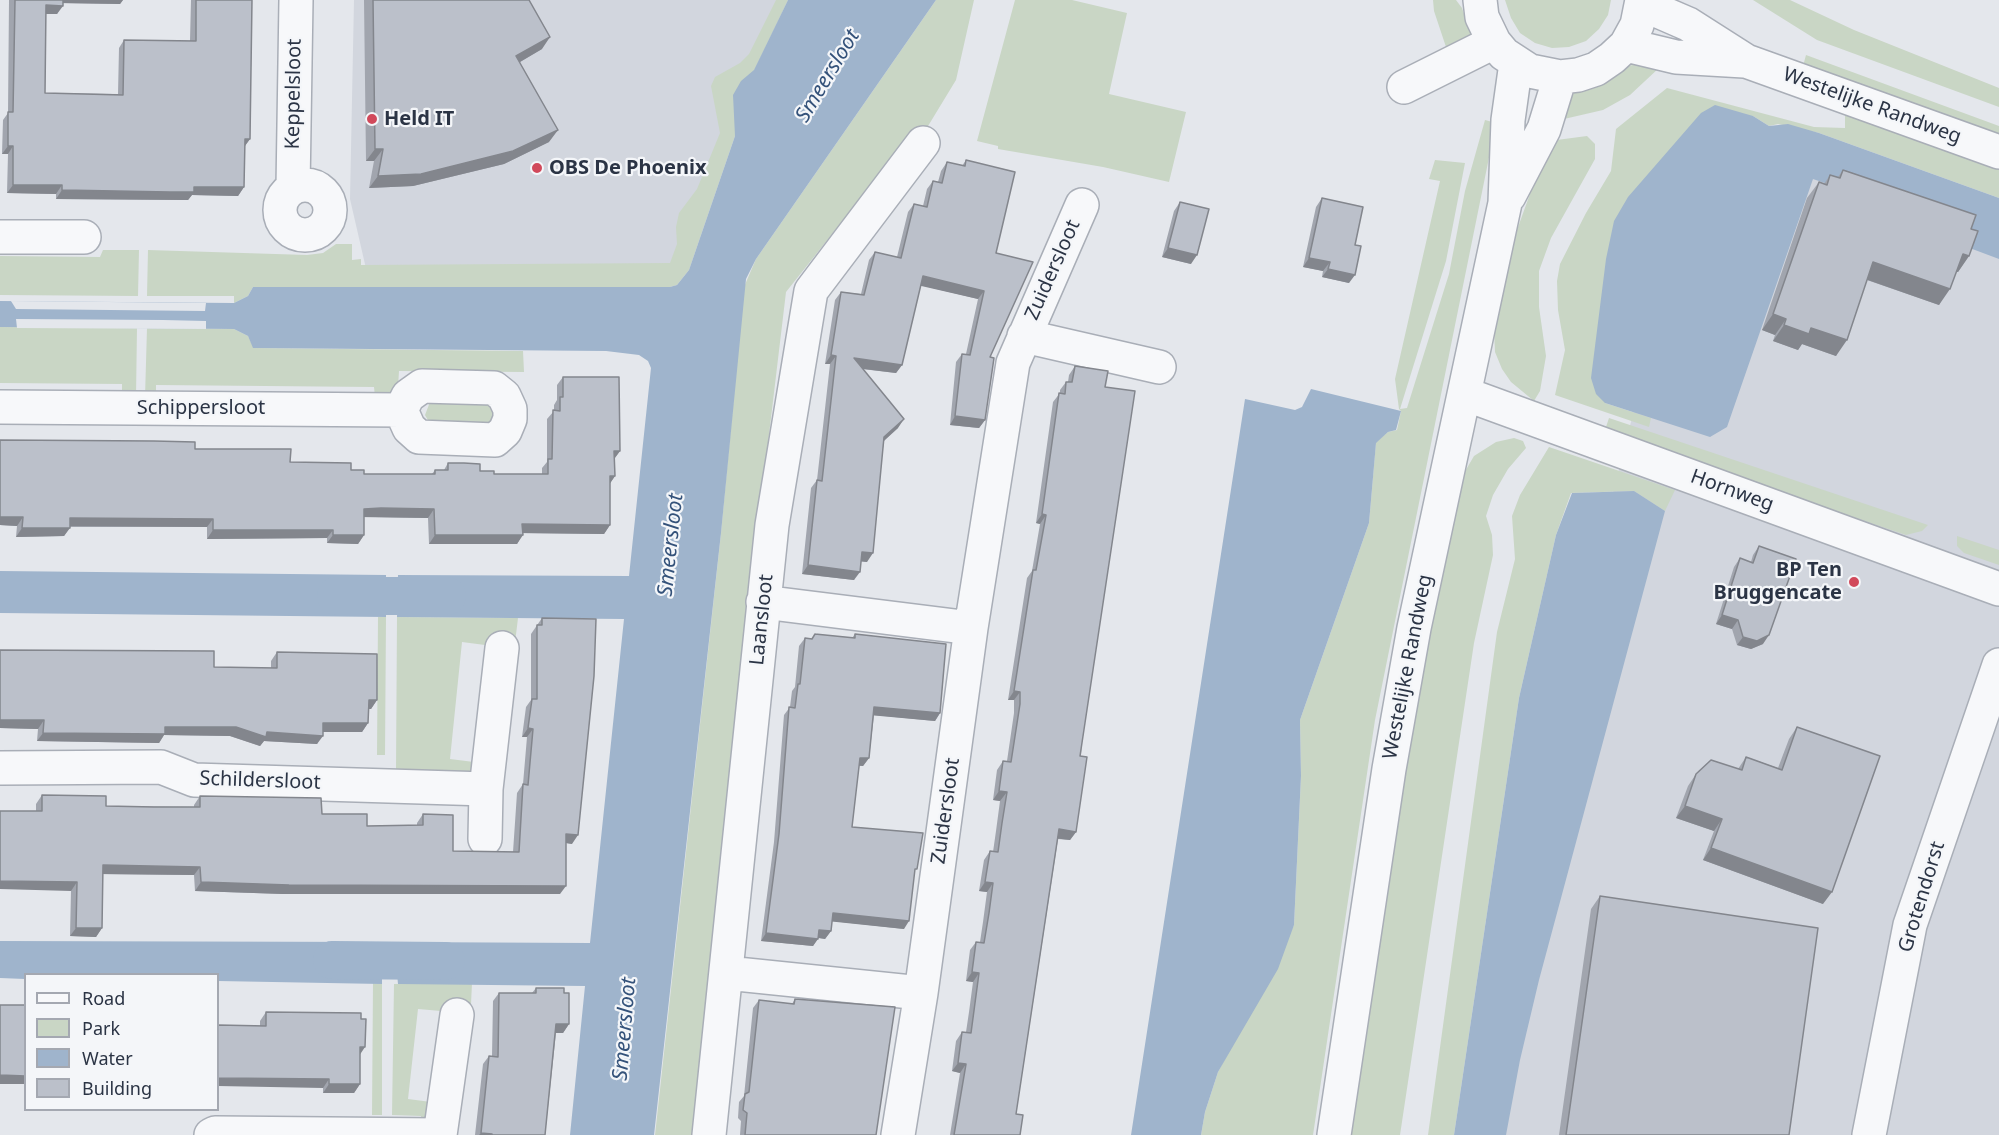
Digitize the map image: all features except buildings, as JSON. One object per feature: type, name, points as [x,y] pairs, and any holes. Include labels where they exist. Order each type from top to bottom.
[{"type":"street","name":"Keppelsloot","points":[[293,188],[296,0]]},
{"type":"street","points":[[1480,0],[1482,16],[1505,53],[1544,75],[1560,77],[1578,75],[1596,69],[1626,45],[1637,26],[1642,2]]},
{"type":"street","name":"Westelijke Randweg","points":[[1642,2],[1688,24],[1746,61],[1999,152]]},
{"type":"street","name":"Westelijke Randweg","points":[[1626,45],[1677,57],[1746,61]]},
{"type":"street","points":[[1404,87],[1505,53]]},
{"type":"street","name":"Westelijke Randweg","points":[[1334,1135],[1389,769],[1414,628],[1505,203],[1508,120],[1505,53]]},
{"type":"street","name":"Westelijke Randweg","points":[[1505,203],[1544,129],[1560,77]]},
{"type":"street","name":"Laansloot","points":[[709,1135],[772,525],[811,291],[923,143]]},
{"type":"street","name":"Zuidersloot","points":[[898,1135],[921,993],[970,628],[1013,363],[1082,205]]},
{"type":"street","points":[[0,237],[84,237]]},
{"type":"street","name":"Zuidersloot","points":[[1024,336],[1159,367]]},
{"type":"street","name":"Hornweg","points":[[1465,394],[1999,589]]},
{"type":"street","name":"Schippersloot","points":[[0,407],[401,410]]},
{"type":"street","points":[[763,602],[970,628]]},
{"type":"street","points":[[485,839],[486,789],[502,648]]},
{"type":"street","name":"Grotendorst","points":[[1869,1135],[1910,925],[1999,665]]},
{"type":"street","name":"Schildersloot","points":[[0,768],[161,767],[194,780],[486,789]]},
{"type":"street","points":[[727,973],[921,993]]},
{"type":"street","points":[[211,1135],[215,1133],[440,1135],[457,1015]]},
{"type":"shaded area","name":"OBS De Phoenix","points":[[354,0],[788,0],[754,71],[691,263],[370,286],[350,199]]},
{"type":"shaded area","points":[[1781,160],[1999,233],[1999,1135],[1477,1135],[1534,804],[1650,347]]},
{"type":"green space","points":[[776,0],[788,0],[754,71],[739,86],[735,136],[689,270],[677,285],[670,287],[253,287],[248,296],[234,303],[234,296],[147,296],[148,250],[307,255],[323,253],[336,244],[352,244],[352,260],[361,259],[361,265],[670,263],[677,244],[676,227],[679,213],[697,189],[720,133],[711,86],[715,77],[740,63],[749,54]]},
{"type":"green space","points":[[936,0],[974,0],[956,80],[925,131],[918,126],[786,292],[757,535],[694,1135],[655,1135],[721,533],[744,287],[756,259]]},
{"type":"green space","points":[[1015,0],[1072,0],[1127,13],[1109,94],[1186,112],[1169,182],[1103,167],[998,149],[998,146],[977,141]]},
{"type":"green space","points":[[1433,0],[1456,0],[1462,8],[1473,40],[1448,53],[1434,11]]},
{"type":"green space","points":[[1505,0],[1611,0],[1608,15],[1599,29],[1586,41],[1569,47],[1552,48],[1535,43],[1520,33],[1511,18]]},
{"type":"green space","points":[[1753,0],[1790,0],[1854,30],[1999,88],[1999,107],[1817,40]]},
{"type":"green space","points":[[1806,55],[1999,126],[1999,136],[1803,66]]},
{"type":"green space","points":[[1641,63],[1659,68],[1630,95],[1603,110],[1564,119],[1568,100],[1576,91],[1620,68]]},
{"type":"green space","points":[[1667,88],[1814,127],[1845,128],[1845,115],[1999,170],[1999,198],[1819,133],[1778,124],[1769,126],[1753,116],[1605,403],[1651,418],[1649,427],[1555,395],[1565,350],[1558,310],[1557,281],[1560,264],[1611,171],[1616,129]]},
{"type":"green space","points":[[1485,120],[1496,123],[1375,720],[1313,1135],[1201,1135],[1205,1112],[1218,1072],[1294,925],[1301,776],[1300,720],[1369,523],[1376,442],[1388,432],[1397,430],[1401,411],[1399,409],[1395,379],[1440,181],[1429,179],[1435,160],[1465,163],[1446,261],[1400,409],[1407,408],[1449,274],[1465,191]]},
{"type":"green space","points":[[1587,136],[1595,144],[1595,159],[1551,238],[1539,271],[1539,307],[1546,356],[1540,391],[1534,401],[1511,382],[1502,369],[1495,352],[1494,330],[1517,230],[1549,141]]},
{"type":"green space","points":[[103,250],[139,250],[138,296],[0,295],[0,256],[100,257]]},
{"type":"green space","points":[[0,327],[137,328],[136,397],[122,393],[122,384],[0,383]]},
{"type":"green space","points":[[147,328],[234,329],[248,336],[254,348],[523,351],[524,372],[399,371],[398,387],[395,393],[375,397],[374,387],[156,385],[156,394],[145,397]]},
{"type":"green space","points":[[494,400],[493,427],[429,422],[425,415],[430,402]]},
{"type":"green space","points":[[1609,418],[1928,525],[1922,531],[1906,535],[1604,433]]},
{"type":"green space","points":[[1514,438],[1523,441],[1526,448],[1508,469],[1493,495],[1486,516],[1492,535],[1493,555],[1474,643],[1400,1135],[1349,1135],[1425,647],[1460,480],[1474,456],[1496,442]]},
{"type":"green space","points":[[1549,447],[1675,490],[1665,511],[1634,491],[1571,493],[1556,535],[1519,698],[1454,1135],[1428,1135],[1497,632],[1515,559],[1512,516],[1520,495]]},
{"type":"green space","points":[[1957,536],[1999,550],[1999,565],[1964,553],[1957,546]]},
{"type":"green space","points":[[378,617],[386,617],[385,755],[377,755]]},
{"type":"green space","points":[[397,617],[518,618],[515,643],[485,645],[462,642],[450,759],[474,762],[473,772],[396,770]]},
{"type":"green space","points":[[373,983],[382,984],[382,1115],[372,1115]]},
{"type":"green space","points":[[472,983],[471,1004],[446,1002],[441,1011],[418,1009],[408,1099],[431,1102],[431,1116],[421,1122],[421,1116],[392,1115],[394,984]]},
{"type":"water","name":"Smeersloot","points":[[788,0],[936,0],[756,259],[746,279],[721,533],[654,1135],[570,1135],[585,986],[398,984],[394,942],[590,943],[624,619],[397,617],[398,575],[629,576],[651,368],[648,361],[639,355],[606,351],[253,348],[248,336],[234,329],[0,327],[0,301],[234,303],[248,296],[253,287],[670,287],[677,285],[689,270],[735,136],[733,95],[741,81],[754,70]]},
{"type":"water","points":[[1715,105],[1753,116],[1769,126],[1788,124],[1819,133],[1999,198],[1999,259],[1967,247],[1973,234],[1813,179],[1727,427],[1710,437],[1605,403],[1596,394],[1591,378],[1606,259],[1614,221],[1628,197],[1701,113]]},
{"type":"water","points":[[1311,389],[1401,411],[1396,430],[1388,432],[1376,443],[1369,523],[1300,720],[1301,776],[1294,925],[1278,969],[1218,1072],[1205,1112],[1201,1135],[1131,1135],[1245,399],[1295,410],[1302,407]]},
{"type":"water","points":[[1634,491],[1665,511],[1539,980],[1520,1060],[1506,1135],[1454,1135],[1519,698],[1556,535],[1572,493]]},
{"type":"water","points":[[0,571],[386,575],[386,617],[0,613]]},
{"type":"water","points":[[0,941],[382,942],[382,984],[219,981],[219,973],[24,973],[24,979],[0,978]]},
{"type":"pier","points":[[11,301],[206,303],[205,311],[16,309]]},
{"type":"pier","points":[[16,319],[206,321],[206,329],[17,328]]},
{"type":"waterway","points":[[336,596],[447,596]]},
{"type":"waterway","points":[[332,960],[446,961]]},
{"type":"place","name":"Held IT","points":[[372,119]]},
{"type":"place","name":"OBS De Phoenix","points":[[537,168]]},
{"type":"place","name":"BP Ten Bruggencate","points":[[1854,582]]}]
